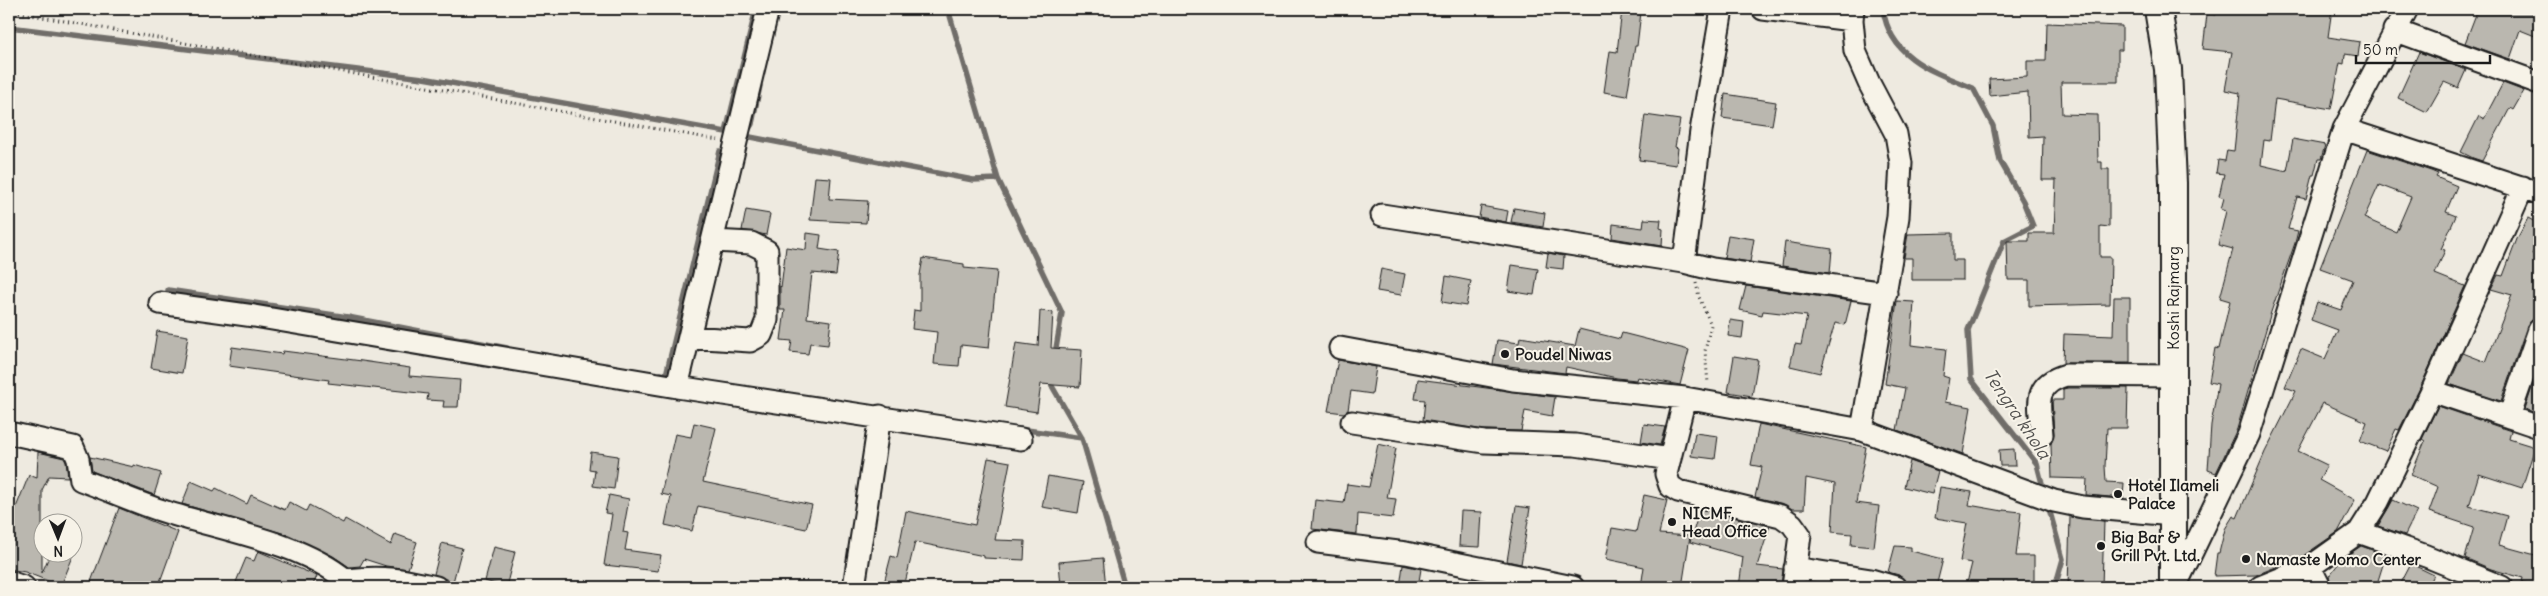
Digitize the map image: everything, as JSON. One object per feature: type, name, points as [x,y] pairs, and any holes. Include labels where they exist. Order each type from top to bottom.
[{"type":"main road","name":"Koshi Rajmarg","points":[[2158,9],[2168,69],[2172,183],[2174,587]]},
{"type":"street","points":[[677,387],[768,9]]},
{"type":"street","points":[[1684,262],[1701,131],[1722,9]]},
{"type":"street","points":[[1762,9],[1852,14],[1855,51],[1869,83],[1896,134],[1901,163],[1898,217],[1862,430]]},
{"type":"street","points":[[2174,587],[2249,434],[2344,129],[2394,30],[2407,9]]},
{"type":"street","points":[[2394,30],[2539,83]]},
{"type":"street","points":[[2260,587],[2310,567],[2359,532],[2378,502],[2531,190],[2344,129]]},
{"type":"street","points":[[1382,215],[1684,262],[1720,270],[1886,293]]},
{"type":"street","points":[[689,337],[750,341],[761,335],[767,320],[767,251],[751,243],[713,241]]},
{"type":"street","points":[[160,303],[677,387],[880,416],[1021,439]]},
{"type":"street","points":[[2509,417],[2539,330]]},
{"type":"street","points":[[1340,348],[1513,380],[1685,398],[1862,430],[2054,501],[2083,507],[2173,516]]},
{"type":"street","points":[[2042,435],[2039,395],[2043,388],[2055,378],[2066,375],[2173,376]]},
{"type":"street","points":[[2432,391],[2539,427]]},
{"type":"street","points":[[1685,398],[1666,474],[1670,486],[1678,491],[1781,516],[1792,524],[1800,535],[1794,577],[1870,580],[1895,587]]},
{"type":"street","points":[[854,587],[880,416]]},
{"type":"street","points":[[1352,422],[1484,442],[1575,445],[1670,458]]},
{"type":"street","points":[[9,433],[73,447],[78,459],[81,480],[164,512],[279,546],[325,564],[344,584],[377,576],[436,587]]},
{"type":"street","points":[[2359,532],[2426,556],[2502,587]]},
{"type":"street","points":[[1318,542],[1406,553],[1573,587]]},
{"type":"street","points":[[2310,567],[2320,587]]},
{"type":"street","points":[[9,582],[24,587]]},
{"type":"path","points":[[9,11],[736,143]]},
{"type":"path","points":[[1684,262],[1694,271],[1699,297],[1711,325],[1705,351],[1709,378],[1707,389],[1701,394],[1685,398]]},
{"type":"building","points":[[2217,9],[2332,9],[2328,37],[2360,42],[2358,56],[2345,54],[2344,64],[2340,63],[2331,109],[2275,99],[2270,141],[2264,140],[2261,165],[2287,171],[2293,139],[2325,145],[2321,159],[2318,159],[2314,175],[2312,175],[2306,199],[2297,197],[2288,229],[2298,231],[2295,243],[2271,312],[2237,429],[2216,473],[2208,470],[2211,425],[2218,384],[2209,382],[2215,348],[2219,349],[2230,301],[2220,298],[2233,249],[2218,245],[2226,211],[2221,209],[2224,198],[2219,196],[2224,174],[2216,173],[2218,160],[2225,161],[2227,150],[2234,151],[2240,93],[2225,90],[2232,52],[2203,49],[2207,14],[2216,15]]},
{"type":"building","points":[[2478,9],[2524,9],[2539,14],[2539,25],[2535,36],[2520,30],[2510,59],[2465,43]]},
{"type":"building","points":[[1622,10],[1641,12],[1637,46],[1635,46],[1627,96],[1604,92],[1610,51],[1617,52]]},
{"type":"building","points":[[2047,23],[2122,26],[2122,50],[2118,50],[2118,82],[2061,82],[2062,114],[2097,115],[2098,162],[2102,162],[2102,169],[2109,169],[2109,227],[2100,226],[2100,257],[2111,257],[2110,304],[2029,306],[2029,280],[2008,280],[2007,241],[2029,241],[2029,233],[2054,233],[2056,180],[2042,180],[2043,136],[2029,137],[2028,92],[1990,96],[1989,79],[2027,77],[2027,61],[2046,61]]},
{"type":"building","points":[[2419,52],[2466,70],[2458,88],[2444,82],[2427,112],[2398,98]]},
{"type":"building","points":[[2503,83],[2524,91],[2513,110],[2510,108],[2482,161],[2461,152],[2479,116],[2484,119]]},
{"type":"building","points":[[1725,94],[1776,102],[1772,125],[1722,118]]},
{"type":"building","points":[[1645,115],[1680,120],[1675,147],[1678,148],[1676,165],[1639,160]]},
{"type":"building","points":[[2367,150],[2431,171],[2438,174],[2436,177],[2457,186],[2446,212],[2456,216],[2441,249],[2445,250],[2435,274],[2465,286],[2421,386],[2399,430],[2396,429],[2386,451],[2360,441],[2367,422],[2323,403],[2298,451],[2327,465],[2319,480],[2355,500],[2338,532],[2303,556],[2256,575],[2214,576],[2217,553],[2219,553],[2225,529],[2233,516],[2237,518],[2265,452],[2296,391],[2285,387],[2301,349],[2325,359],[2338,330],[2311,320],[2317,302],[2341,310],[2353,280],[2320,268]],"holes":[[[2379,185],[2411,197],[2396,232],[2364,218]]]},
{"type":"building","points":[[815,177],[831,178],[829,199],[868,201],[866,223],[810,220]]},
{"type":"building","points":[[1481,206],[1508,211],[1506,222],[1479,217]]},
{"type":"building","points":[[1514,208],[1545,213],[1543,227],[1511,222]]},
{"type":"building","points":[[746,210],[770,214],[766,235],[742,230]]},
{"type":"building","points":[[2528,218],[2539,224],[2539,239],[2532,254],[2539,257],[2539,300],[2533,319],[2527,326],[2501,401],[2449,384],[2463,353],[2486,362],[2512,295],[2491,289],[2498,275],[2503,276],[2517,239]]},
{"type":"building","points":[[1644,219],[1661,220],[1660,228],[1663,229],[1662,246],[1612,238],[1613,224],[1643,228]]},
{"type":"building","points":[[807,233],[821,235],[819,249],[839,252],[836,275],[812,273],[807,318],[831,321],[828,345],[810,343],[808,354],[790,352],[792,341],[781,340],[785,310],[780,310],[780,286],[786,247],[806,250]]},
{"type":"building","points":[[1953,233],[1953,260],[1963,260],[1963,280],[1912,280],[1912,258],[1904,258],[1908,234]]},
{"type":"building","points":[[1728,235],[1754,239],[1750,262],[1724,258]]},
{"type":"building","points":[[1785,242],[1832,249],[1830,273],[1782,266]]},
{"type":"building","points":[[1548,253],[1564,256],[1563,269],[1546,267]]},
{"type":"building","points":[[923,258],[964,264],[964,268],[997,271],[989,348],[961,345],[959,366],[934,364],[937,332],[912,329],[914,310],[920,311],[920,275]]},
{"type":"building","points":[[1512,265],[1538,269],[1534,295],[1508,291]]},
{"type":"building","points":[[1381,269],[1405,274],[1401,295],[1377,291]]},
{"type":"building","points":[[1446,276],[1471,281],[1466,306],[1442,302]]},
{"type":"building","points":[[1746,286],[1851,301],[1845,325],[1835,323],[1820,373],[1790,366],[1795,344],[1801,345],[1807,316],[1763,311],[1762,315],[1740,310]]},
{"type":"building","points":[[2114,297],[2130,297],[2130,363],[2063,363],[2064,334],[2113,336]]},
{"type":"building","points":[[1897,301],[1914,302],[1911,345],[1946,349],[1943,376],[1949,378],[1945,402],[1971,407],[1963,454],[1897,430],[1905,388],[1885,384]]},
{"type":"building","points":[[1040,311],[1053,312],[1051,348],[1082,350],[1080,387],[1041,384],[1037,412],[1005,407],[1016,343],[1038,346]]},
{"type":"building","points":[[1730,320],[1744,322],[1742,338],[1728,336]]},
{"type":"building","points":[[1579,329],[1620,339],[1622,333],[1689,350],[1680,385],[1637,377],[1636,380],[1617,378],[1566,367],[1565,373],[1493,364],[1497,340],[1519,343],[1520,337],[1575,346]]},
{"type":"building","points":[[157,331],[188,336],[182,373],[151,368]]},
{"type":"building","points":[[232,347],[282,354],[283,351],[362,361],[410,368],[409,376],[460,380],[458,407],[443,407],[444,401],[427,400],[428,394],[328,383],[329,380],[229,366]]},
{"type":"building","points":[[1734,356],[1758,360],[1752,396],[1728,392]]},
{"type":"building","points":[[1338,360],[1376,367],[1372,394],[1351,391],[1348,410],[1344,413],[1328,411]]},
{"type":"building","points":[[1418,379],[1555,397],[1552,416],[1525,411],[1521,431],[1485,430],[1423,420],[1425,400],[1415,399]]},
{"type":"building","points":[[2533,385],[2539,387],[2539,414],[2525,409]]},
{"type":"building","points":[[2128,388],[2127,428],[2107,428],[2105,466],[2106,482],[2124,483],[2123,498],[2086,495],[2087,479],[2052,478],[2051,444],[2054,434],[2052,400],[2063,400],[2063,389]]},
{"type":"building","points":[[2438,406],[2511,431],[2509,439],[2535,447],[2522,488],[2479,474],[2469,506],[2507,516],[2499,545],[2539,556],[2539,587],[2522,582],[2523,578],[2491,569],[2465,558],[2474,527],[2429,512],[2438,487],[2411,475],[2425,441],[2422,439]]},
{"type":"building","points":[[694,423],[716,428],[703,482],[812,505],[806,529],[698,506],[692,531],[665,525],[671,496],[661,494],[675,434],[691,437]]},
{"type":"building","points":[[1644,424],[1665,427],[1660,445],[1641,442]]},
{"type":"building","points":[[1759,424],[1866,447],[1856,503],[1879,506],[1874,547],[1851,545],[1852,534],[1832,532],[1835,484],[1806,478],[1804,509],[1792,509],[1784,504],[1755,497],[1762,467],[1751,465]]},
{"type":"building","points":[[1695,433],[1718,436],[1715,459],[1691,456]]},
{"type":"building","points":[[1378,444],[1396,448],[1387,498],[1396,499],[1393,518],[1358,514],[1357,534],[1312,529],[1315,500],[1344,503],[1347,484],[1369,487]]},
{"type":"building","points":[[2014,449],[2015,466],[2000,466],[1999,450]]},
{"type":"building","points":[[38,452],[64,458],[68,477],[49,476],[42,490],[42,514],[32,514],[32,564],[42,564],[42,573],[46,564],[70,564],[61,586],[25,572],[9,569],[9,525],[29,475],[37,478]]},
{"type":"building","points":[[591,452],[618,456],[614,489],[593,486],[595,470],[589,469]]},
{"type":"building","points":[[90,457],[134,467],[134,465],[161,473],[154,495],[92,471]]},
{"type":"building","points":[[988,458],[1010,462],[995,540],[1025,541],[1024,560],[984,558],[984,556],[915,542],[904,587],[883,587],[891,556],[897,558],[906,511],[975,525]]},
{"type":"building","points":[[1910,461],[1938,471],[1932,494],[1904,487]]},
{"type":"building","points":[[1048,476],[1083,482],[1078,513],[1042,507]]},
{"type":"building","points":[[191,481],[214,491],[216,488],[247,504],[251,495],[285,510],[289,502],[306,511],[309,505],[343,523],[345,519],[391,545],[395,534],[417,542],[408,569],[386,566],[364,559],[360,566],[349,567],[333,556],[289,535],[182,504]]},
{"type":"building","points":[[1940,487],[1972,492],[1969,505],[2021,512],[2016,556],[2034,556],[2034,587],[1966,587],[1972,563],[1960,561],[1967,523],[1935,518]]},
{"type":"building","points":[[609,495],[629,499],[623,532],[628,533],[625,550],[661,555],[658,571],[604,565],[612,514],[605,513]]},
{"type":"building","points":[[1644,495],[1667,500],[1659,534],[1690,536],[1682,587],[1641,587],[1644,567],[1606,559],[1612,528],[1636,532]]},
{"type":"building","points":[[2393,500],[2417,511],[2405,535],[2378,526]]},
{"type":"building","points":[[1516,506],[1530,508],[1521,564],[1507,561]]},
{"type":"building","points":[[119,508],[178,532],[158,587],[89,587]]},
{"type":"building","points":[[1700,509],[1770,526],[1757,566],[1783,569],[1781,587],[1739,587],[1743,557],[1690,542]]},
{"type":"building","points":[[1461,511],[1482,512],[1480,547],[1459,546]]},
{"type":"building","points":[[2070,517],[2104,521],[2102,587],[2068,587]]},
{"type":"building","points":[[442,543],[462,548],[453,582],[434,574]]},
{"type":"building","points":[[1895,546],[1911,547],[1911,551],[1943,559],[1936,587],[1916,581],[1914,587],[1907,584],[1899,575],[1888,572]]},
{"type":"building","points":[[2361,546],[2386,555],[2376,587],[2332,587],[2329,576],[2342,559]]},
{"type":"building","points":[[494,547],[515,552],[506,587],[485,581]]},
{"type":"building","points":[[258,551],[317,576],[312,587],[250,587],[236,582],[246,558],[254,561]]},
{"type":"building","points":[[1103,558],[1106,587],[1061,587],[1059,562]]},
{"type":"building","points":[[2411,564],[2434,575],[2428,587],[2399,587]]},
{"type":"building","points":[[1403,565],[1421,569],[1418,587],[1400,587]]},
{"type":"waterway","points":[[9,27],[423,78],[726,132],[756,9]]},
{"type":"waterway","points":[[948,9],[998,179],[1062,313],[1055,354]]},
{"type":"waterway","name":"Tengra khola","points":[[1883,9],[1887,26],[1894,40],[1904,51],[1929,69],[1973,88],[1993,126],[2000,161],[2023,201],[2033,226],[2004,241],[1968,330],[1971,379],[2037,464],[2044,491]]},
{"type":"waterway","points":[[747,132],[752,124],[760,86]]},
{"type":"waterway","points":[[745,136],[973,180],[998,179]]},
{"type":"waterway","points":[[661,374],[666,375],[720,151]]},
{"type":"waterway","points":[[168,290],[348,317],[507,348]]},
{"type":"waterway","points":[[1052,378],[1052,386],[1082,438],[1125,587]]},
{"type":"waterway","points":[[1020,429],[1082,438]]},
{"type":"waterway","name":"Tengra khola","points":[[2048,505],[2063,559],[2055,587]]},
{"type":"place","name":"Poudel Niwas","points":[[1505,354]]},
{"type":"place","name":"Hotel Ilameli Palace","points":[[2118,494]]},
{"type":"place","name":"NICMF, Head Office","points":[[1672,522]]},
{"type":"place","name":"Big Bar & Grill Pvt. Ltd.","points":[[2101,546]]},
{"type":"place","name":"Namaste Momo Center","points":[[2246,559]]}]
